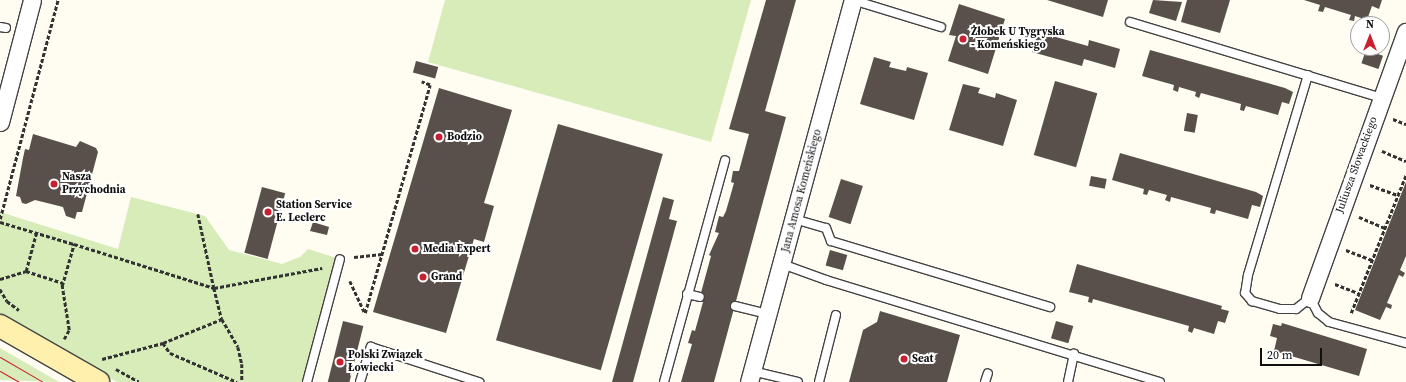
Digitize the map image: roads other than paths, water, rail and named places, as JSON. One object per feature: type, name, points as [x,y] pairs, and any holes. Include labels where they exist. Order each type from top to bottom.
[{"type":"main road","points":[[0,326],[98,382]]},
{"type":"street","points":[[0,122],[32,0]]},
{"type":"street","name":"Jana Amosa Komeńskiego","points":[[750,376],[782,264],[853,0]]},
{"type":"street","name":"Juliusza Słowackiego","points":[[1310,298],[1406,32]]},
{"type":"lane","points":[[853,0],[941,27]]},
{"type":"lane","points":[[1130,22],[1381,98]]},
{"type":"lane","points":[[1308,75],[1248,275],[1245,293],[1252,300],[1280,309],[1296,309],[1310,298],[1318,313],[1329,322],[1406,343]]},
{"type":"lane","points":[[664,382],[725,160]]},
{"type":"lane","points":[[794,219],[826,228],[831,241],[1050,307]]},
{"type":"lane","points":[[307,382],[340,259]]},
{"type":"lane","points":[[782,264],[826,280],[1074,354],[1160,382]]},
{"type":"lane","points":[[687,294],[700,297]]},
{"type":"lane","points":[[735,306],[768,314]]},
{"type":"lane","points":[[819,382],[836,315]]},
{"type":"lane","points":[[360,382],[371,347],[479,382]]},
{"type":"lane","points":[[1068,382],[1074,354]]},
{"type":"lane","points":[[985,382],[988,373]]},
{"type":"lane","points":[[750,376],[798,382]]},
{"type":"tram line","points":[[0,357],[43,382]]},
{"type":"tram line","points":[[0,371],[19,382]]},
{"type":"place","name":"Żłobek U Tygryska - Komeńskiego","points":[[963,39]]},
{"type":"place","name":"Bodzio","points":[[439,137]]},
{"type":"place","name":"Nasza Przychodnia","points":[[54,184]]},
{"type":"place","name":"Station Service E. Leclerc","points":[[268,212]]},
{"type":"place","name":"Media Expert","points":[[415,249]]},
{"type":"place","name":"Grand","points":[[423,277]]},
{"type":"place","name":"Seat","points":[[904,359]]},
{"type":"place","name":"Polski Związek Łowiecki","points":[[340,362]]}]
